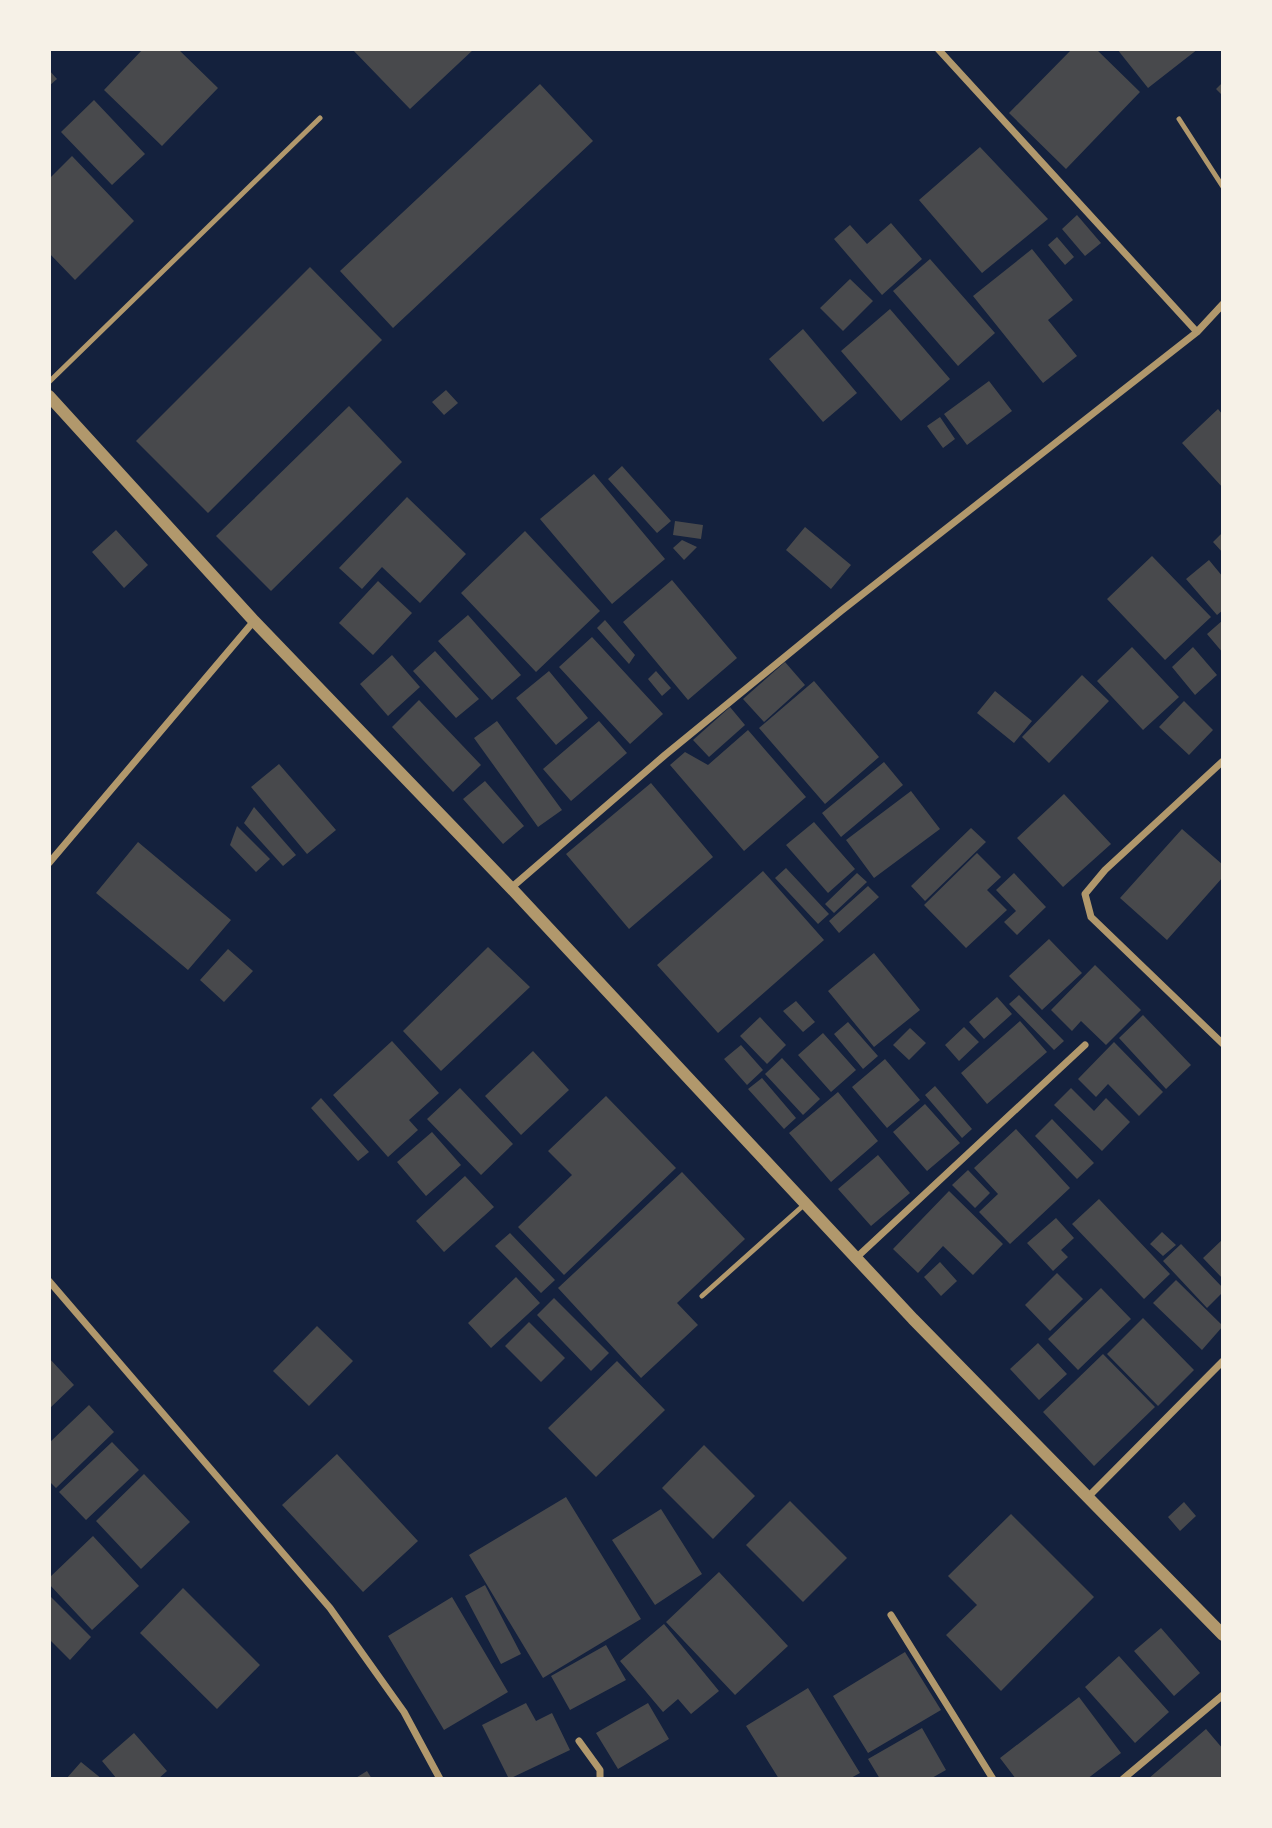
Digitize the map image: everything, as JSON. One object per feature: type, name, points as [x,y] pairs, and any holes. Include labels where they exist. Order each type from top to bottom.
[{"type":"street","points":[[939,49],[1197,332]]},
{"type":"street","points":[[511,888],[666,755],[841,611],[1197,332],[1223,304]]},
{"type":"street","points":[[49,396],[254,621],[511,888],[856,1258],[1223,1635]]},
{"type":"street","points":[[49,863],[254,621]]},
{"type":"street","points":[[1223,761],[1105,870],[1085,894],[1091,917],[1223,1044]]},
{"type":"street","points":[[856,1258],[1086,1045]]},
{"type":"street","points":[[49,1281],[330,1608],[404,1712],[440,1779]]},
{"type":"street","points":[[1088,1497],[1223,1361]]},
{"type":"street","points":[[891,1615],[993,1779]]},
{"type":"street","points":[[1123,1779],[1223,1695]]},
{"type":"street","points":[[579,1741],[600,1770],[600,1779]]},
{"type":"lane","points":[[49,382],[320,118]]},
{"type":"lane","points":[[1179,119],[1223,187]]},
{"type":"lane","points":[[702,1296],[805,1203]]},
{"type":"building","points":[[143,49],[178,49],[218,88],[162,146],[104,90]]},
{"type":"building","points":[[352,49],[474,49],[410,109]]},
{"type":"building","points":[[1072,49],[1096,49],[1140,92],[1066,169],[1009,113]]},
{"type":"building","points":[[1117,49],[1198,49],[1148,88]]},
{"type":"building","points":[[49,70],[57,79],[49,86]]},
{"type":"building","points":[[1223,82],[1223,96],[1216,89]]},
{"type":"building","points":[[540,84],[593,141],[393,328],[340,271]]},
{"type":"building","points":[[94,100],[145,154],[112,185],[61,132]]},
{"type":"building","points":[[980,147],[1048,219],[982,273],[919,200]]},
{"type":"building","points":[[72,156],[134,221],[75,280],[49,253],[49,179]]},
{"type":"building","points":[[1077,215],[1101,243],[1085,256],[1062,229]]},
{"type":"building","points":[[891,223],[922,259],[882,295],[834,239],[850,225],[867,244]]},
{"type":"building","points":[[1057,237],[1074,257],[1065,265],[1048,245]]},
{"type":"building","points":[[1032,249],[1073,300],[1048,320],[1077,356],[1043,383],[973,296]]},
{"type":"building","points":[[930,259],[995,333],[958,366],[893,291]]},
{"type":"building","points":[[310,267],[382,340],[208,513],[136,441]]},
{"type":"building","points":[[850,279],[873,301],[843,331],[820,308]]},
{"type":"building","points":[[890,309],[950,379],[901,421],[841,351]]},
{"type":"building","points":[[803,329],[857,393],[823,422],[769,359]]},
{"type":"building","points":[[989,381],[1012,411],[967,445],[944,414]]},
{"type":"building","points":[[446,390],[458,403],[444,415],[432,402]]},
{"type":"building","points":[[349,406],[402,462],[271,591],[216,536]]},
{"type":"building","points":[[1218,409],[1223,415],[1223,488],[1182,443]]},
{"type":"building","points":[[940,417],[955,439],[943,448],[927,426]]},
{"type":"building","points":[[622,466],[671,521],[657,533],[608,479]]},
{"type":"building","points":[[594,474],[665,559],[612,604],[540,519]]},
{"type":"building","points":[[407,497],[466,554],[420,603],[382,567],[362,589],[339,568]]},
{"type":"building","points":[[675,521],[703,525],[701,539],[673,535]]},
{"type":"building","points":[[805,527],[851,565],[831,589],[786,550]]},
{"type":"building","points":[[116,530],[148,565],[124,588],[92,552]]},
{"type":"building","points":[[525,531],[600,611],[536,672],[461,593]]},
{"type":"building","points":[[1223,532],[1223,553],[1213,542]]},
{"type":"building","points":[[682,540],[697,547],[684,560],[673,548]]},
{"type":"building","points":[[1152,556],[1211,617],[1165,660],[1107,599]]},
{"type":"building","points":[[1209,560],[1223,577],[1223,610],[1217,615],[1186,579]]},
{"type":"building","points":[[672,580],[737,658],[688,700],[623,622]]},
{"type":"building","points":[[378,581],[412,613],[373,655],[339,623]]},
{"type":"building","points":[[468,615],[521,675],[492,700],[438,641]]},
{"type":"building","points":[[605,620],[635,655],[629,664],[597,628]]},
{"type":"building","points":[[1223,620],[1223,653],[1207,634]]},
{"type":"building","points":[[592,637],[663,714],[630,744],[559,667]]},
{"type":"building","points":[[1132,647],[1179,697],[1143,730],[1097,681]]},
{"type":"building","points":[[1193,647],[1217,675],[1195,695],[1172,667]]},
{"type":"building","points":[[435,651],[479,699],[456,718],[413,671]]},
{"type":"building","points":[[392,655],[420,687],[388,716],[360,684]]},
{"type":"building","points":[[785,662],[805,685],[764,722],[743,699]]},
{"type":"building","points":[[549,671],[588,718],[556,745],[516,698]]},
{"type":"building","points":[[656,671],[671,688],[662,696],[648,679]]},
{"type":"building","points":[[1082,675],[1109,701],[1049,763],[1022,737]]},
{"type":"building","points":[[814,681],[879,757],[825,804],[759,728]]},
{"type":"building","points":[[995,691],[1032,721],[1014,743],[977,713]]},
{"type":"building","points":[[419,700],[481,765],[453,792],[392,727]]},
{"type":"building","points":[[1184,701],[1213,730],[1189,755],[1159,727]]},
{"type":"building","points":[[730,707],[745,725],[709,757],[693,740]]},
{"type":"building","points":[[497,721],[562,810],[538,827],[474,738]]},
{"type":"building","points":[[599,721],[627,753],[571,801],[543,769]]},
{"type":"building","points":[[748,730],[806,797],[744,851],[670,765],[685,752],[708,765]]},
{"type":"building","points":[[884,762],[903,785],[841,837],[822,813]]},
{"type":"building","points":[[279,764],[336,830],[307,854],[251,787]]},
{"type":"building","points":[[485,781],[524,826],[503,844],[463,799]]},
{"type":"building","points":[[651,783],[713,857],[629,929],[566,854]]},
{"type":"building","points":[[911,791],[940,829],[874,878],[846,840]]},
{"type":"building","points":[[1064,794],[1111,844],[1063,887],[1017,838]]},
{"type":"building","points":[[254,807],[296,855],[283,866],[244,823]]},
{"type":"building","points":[[814,822],[855,869],[828,893],[786,845]]},
{"type":"building","points":[[237,826],[270,859],[256,872],[230,845]]},
{"type":"building","points":[[971,828],[986,842],[925,901],[911,886]]},
{"type":"building","points":[[1182,829],[1223,865],[1223,877],[1167,940],[1120,898]]},
{"type":"building","points":[[138,842],[231,920],[188,970],[96,893]]},
{"type":"building","points":[[977,853],[1001,877],[987,890],[1007,910],[966,948],[924,905]]},
{"type":"building","points":[[786,868],[829,914],[818,924],[775,878]]},
{"type":"building","points":[[763,871],[824,940],[718,1033],[657,965]]},
{"type":"building","points":[[857,873],[867,882],[834,913],[825,904]]},
{"type":"building","points":[[1014,873],[1046,907],[1017,935],[1004,922],[1016,911],[996,890]]},
{"type":"building","points":[[868,886],[879,897],[839,933],[829,921]]},
{"type":"building","points":[[1049,939],[1082,973],[1042,1010],[1009,976]]},
{"type":"building","points":[[488,947],[530,987],[441,1071],[403,1031]]},
{"type":"building","points":[[228,949],[253,971],[224,1002],[200,980]]},
{"type":"building","points":[[874,953],[920,1010],[874,1047],[828,991]]},
{"type":"building","points":[[1095,965],[1141,1010],[1106,1045],[1081,1021],[1072,1031],[1051,1010]]},
{"type":"building","points":[[1019,995],[1064,1041],[1054,1050],[1009,1004]]},
{"type":"building","points":[[997,997],[1012,1014],[984,1039],[969,1022]]},
{"type":"building","points":[[796,1001],[815,1022],[803,1032],[783,1011]]},
{"type":"building","points":[[1143,1015],[1191,1065],[1166,1089],[1119,1038]]},
{"type":"building","points":[[760,1017],[786,1045],[767,1064],[740,1036]]},
{"type":"building","points":[[1020,1021],[1047,1052],[987,1104],[961,1073]]},
{"type":"building","points":[[848,1022],[878,1056],[863,1069],[834,1034]]},
{"type":"building","points":[[964,1027],[979,1042],[959,1061],[945,1045]]},
{"type":"building","points":[[910,1028],[926,1043],[909,1060],[893,1045]]},
{"type":"building","points":[[823,1033],[856,1070],[831,1092],[798,1055]]},
{"type":"building","points":[[392,1041],[439,1093],[409,1120],[418,1130],[388,1157],[333,1095]]},
{"type":"building","points":[[1114,1042],[1163,1092],[1139,1116],[1108,1084],[1096,1097],[1078,1079]]},
{"type":"building","points":[[741,1045],[763,1070],[747,1085],[724,1059]]},
{"type":"building","points":[[533,1051],[569,1090],[521,1135],[485,1096]]},
{"type":"building","points":[[782,1058],[820,1099],[803,1115],[765,1074]]},
{"type":"building","points":[[885,1059],[920,1100],[887,1128],[852,1087]]},
{"type":"building","points":[[762,1078],[796,1118],[784,1129],[748,1089]]},
{"type":"building","points":[[935,1086],[972,1129],[962,1138],[925,1095]]},
{"type":"building","points":[[460,1088],[513,1144],[481,1175],[427,1119]]},
{"type":"building","points":[[1071,1088],[1094,1111],[1106,1098],[1130,1122],[1102,1151],[1054,1105]]},
{"type":"building","points":[[838,1092],[878,1141],[831,1182],[789,1133]]},
{"type":"building","points":[[606,1096],[676,1168],[564,1275],[518,1227],[572,1175],[548,1151]]},
{"type":"building","points":[[321,1098],[369,1152],[358,1161],[311,1108]]},
{"type":"building","points":[[925,1104],[960,1143],[927,1171],[893,1132]]},
{"type":"building","points":[[1052,1119],[1094,1163],[1077,1179],[1035,1136]]},
{"type":"building","points":[[1016,1129],[1070,1188],[1010,1244],[979,1212],[998,1194],[974,1168]]},
{"type":"building","points":[[432,1132],[461,1165],[426,1196],[397,1162]]},
{"type":"building","points":[[878,1155],[910,1193],[871,1226],[838,1189]]},
{"type":"building","points":[[968,1170],[990,1193],[975,1208],[952,1185]]},
{"type":"building","points":[[682,1172],[745,1239],[677,1303],[698,1325],[641,1378],[558,1288]]},
{"type":"building","points":[[465,1176],[494,1207],[444,1252],[416,1221]]},
{"type":"building","points":[[949,1191],[1003,1244],[973,1275],[943,1246],[918,1273],[893,1249]]},
{"type":"building","points":[[1099,1199],[1170,1274],[1144,1299],[1072,1224]]},
{"type":"building","points":[[1056,1218],[1074,1238],[1061,1250],[1068,1257],[1053,1271],[1027,1243]]},
{"type":"building","points":[[1162,1232],[1176,1245],[1163,1256],[1150,1244]]},
{"type":"building","points":[[510,1233],[555,1280],[541,1293],[495,1246]]},
{"type":"building","points":[[1223,1239],[1223,1279],[1203,1258]]},
{"type":"building","points":[[1181,1244],[1223,1288],[1223,1292],[1207,1308],[1163,1261]]},
{"type":"building","points":[[940,1262],[957,1281],[941,1296],[924,1277]]},
{"type":"building","points":[[1057,1273],[1083,1299],[1050,1331],[1025,1305]]},
{"type":"building","points":[[516,1277],[540,1303],[491,1348],[468,1323]]},
{"type":"building","points":[[1176,1280],[1223,1326],[1202,1350],[1153,1303]]},
{"type":"building","points":[[1101,1288],[1131,1319],[1078,1370],[1048,1339]]},
{"type":"building","points":[[554,1298],[609,1353],[591,1371],[537,1315]]},
{"type":"building","points":[[1143,1318],[1194,1370],[1158,1406],[1107,1354]]},
{"type":"building","points":[[529,1322],[565,1358],[541,1382],[505,1346]]},
{"type":"building","points":[[317,1326],[353,1361],[309,1406],[273,1371]]},
{"type":"building","points":[[1038,1343],[1067,1374],[1039,1400],[1010,1369]]},
{"type":"building","points":[[1103,1354],[1155,1407],[1094,1466],[1043,1412]]},
{"type":"building","points":[[49,1358],[74,1385],[49,1409]]},
{"type":"building","points":[[617,1361],[665,1410],[596,1477],[548,1428]]},
{"type":"building","points":[[89,1405],[114,1432],[56,1488],[49,1481],[49,1443]]},
{"type":"building","points":[[112,1442],[139,1470],[86,1520],[59,1492]]},
{"type":"building","points":[[704,1445],[755,1496],[713,1539],[662,1488]]},
{"type":"building","points":[[337,1454],[418,1541],[363,1592],[282,1505]]},
{"type":"building","points":[[144,1474],[190,1522],[141,1569],[96,1521]]},
{"type":"building","points":[[566,1497],[641,1619],[543,1678],[469,1555]]},
{"type":"building","points":[[790,1501],[847,1558],[803,1602],[746,1545]]},
{"type":"building","points":[[1184,1502],[1196,1516],[1180,1531],[1168,1517]]},
{"type":"building","points":[[661,1509],[702,1574],[655,1605],[612,1540]]},
{"type":"building","points":[[1011,1514],[1094,1597],[1001,1691],[946,1635],[977,1605],[948,1576]]},
{"type":"building","points":[[93,1536],[139,1586],[92,1630],[49,1584],[49,1578]]},
{"type":"building","points":[[719,1572],[788,1646],[735,1695],[666,1622]]},
{"type":"building","points":[[485,1585],[521,1654],[501,1664],[465,1596]]},
{"type":"building","points":[[183,1588],[260,1665],[217,1709],[140,1633]]},
{"type":"building","points":[[49,1595],[91,1637],[70,1660],[49,1639]]},
{"type":"building","points":[[452,1597],[508,1692],[444,1730],[388,1636]]},
{"type":"building","points":[[664,1624],[719,1691],[691,1714],[678,1699],[663,1712],[620,1661]]},
{"type":"building","points":[[1161,1628],[1200,1673],[1174,1696],[1134,1651]]},
{"type":"building","points":[[606,1645],[626,1680],[570,1710],[551,1676]]},
{"type":"building","points":[[905,1652],[941,1710],[868,1753],[833,1696]]},
{"type":"building","points":[[1119,1656],[1169,1712],[1135,1743],[1085,1687]]},
{"type":"building","points":[[808,1688],[860,1773],[849,1779],[779,1779],[746,1726]]},
{"type":"building","points":[[1079,1697],[1121,1753],[1087,1779],[1016,1779],[1000,1758]]},
{"type":"building","points":[[526,1703],[536,1721],[552,1713],[570,1750],[509,1779],[482,1725]]},
{"type":"building","points":[[648,1703],[669,1739],[618,1769],[596,1733]]},
{"type":"building","points":[[922,1728],[946,1770],[930,1779],[880,1779],[868,1759]]},
{"type":"building","points":[[1206,1729],[1223,1749],[1223,1779],[1148,1779]]},
{"type":"building","points":[[134,1733],[167,1771],[158,1779],[117,1779],[102,1761]]},
{"type":"building","points":[[81,1762],[102,1779],[66,1779]]},
{"type":"building","points":[[367,1771],[372,1779],[354,1779]]}]
